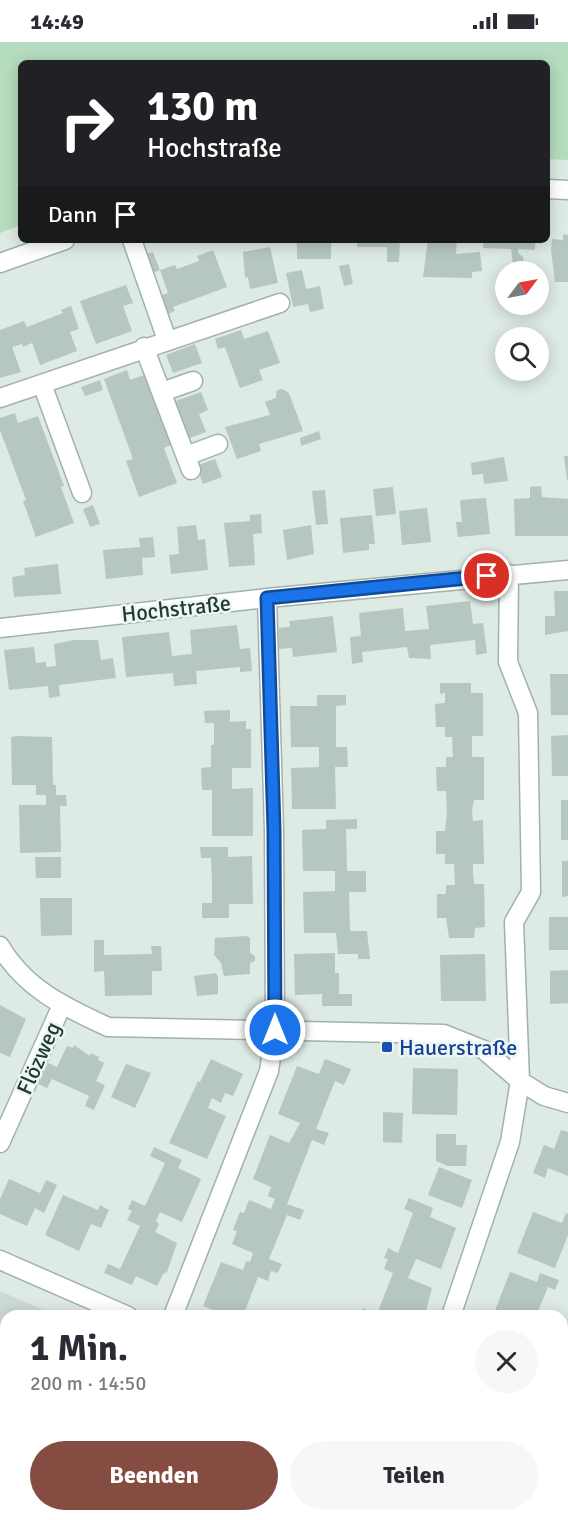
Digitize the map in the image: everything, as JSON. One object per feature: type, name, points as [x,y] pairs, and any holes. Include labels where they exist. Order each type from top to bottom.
[{"type":"street","points":[[550,189],[568,190]]},
{"type":"street","points":[[0,263],[57,243]]},
{"type":"street","points":[[133,243],[167,340]]},
{"type":"street","points":[[0,398],[280,303]]},
{"type":"street","points":[[144,348],[188,463],[218,444]]},
{"type":"street","points":[[162,392],[193,381]]},
{"type":"street","points":[[42,384],[82,494]]},
{"type":"street","name":"Hochstraße","points":[[0,628],[267,598],[568,570]]},
{"type":"street","points":[[453,1310],[510,1142],[520,1081],[514,922],[531,892],[528,713],[508,662],[509,574]]},
{"type":"street","points":[[175,1310],[269,1071],[275,1030],[274,830],[267,598]]},
{"type":"street","points":[[0,947],[19,975],[62,1005],[108,1027],[444,1034],[484,1050],[520,1081],[544,1096],[568,1103]]},
{"type":"street","name":"Flözweg","points":[[0,1143],[62,1005]]},
{"type":"street","points":[[0,1260],[114,1310]]},
{"type":"shaded area","points":[[0,1291],[44,1310],[0,1310]]},
{"type":"green space","points":[[0,42],[568,42],[568,160],[550,159],[550,60],[18,60],[18,226],[0,233]]},
{"type":"building","points":[[563,234],[568,235],[568,282],[555,282],[552,239],[563,240]]},
{"type":"building","points":[[297,243],[331,243],[331,259],[297,259]]},
{"type":"building","points":[[357,243],[400,243],[399,262],[387,262],[387,247],[357,247]]},
{"type":"building","points":[[428,243],[457,243],[456,254],[480,252],[482,271],[472,272],[472,278],[423,277]]},
{"type":"building","points":[[484,243],[535,243],[535,250],[518,249],[524,261],[513,261],[511,249],[483,248]]},
{"type":"building","points":[[270,247],[278,283],[250,289],[248,277],[245,278],[243,252]]},
{"type":"building","points":[[213,250],[227,287],[173,307],[175,311],[165,315],[159,296],[168,293],[160,270],[175,265],[177,269],[199,261],[197,256]]},
{"type":"building","points":[[153,252],[160,270],[150,274],[143,255]]},
{"type":"building","points":[[349,264],[353,284],[344,286],[339,266]]},
{"type":"building","points":[[302,270],[306,289],[320,286],[324,309],[310,312],[308,304],[293,307],[286,273]]},
{"type":"building","points":[[126,285],[133,303],[123,306],[132,331],[96,344],[80,301]]},
{"type":"building","points":[[71,306],[79,329],[70,332],[77,351],[40,365],[32,343],[23,347],[22,344],[12,347],[21,372],[0,378],[0,330],[24,321],[27,327],[63,313],[61,310]]},
{"type":"building","points":[[241,330],[244,339],[268,331],[280,363],[259,370],[263,380],[240,388],[225,347],[218,349],[215,339]]},
{"type":"building","points":[[195,344],[202,363],[173,373],[166,355]]},
{"type":"building","points":[[127,370],[130,380],[144,375],[171,445],[164,448],[177,483],[139,497],[126,461],[133,459],[104,379]]},
{"type":"building","points":[[100,380],[103,390],[85,396],[81,387]]},
{"type":"building","points":[[282,389],[289,393],[303,431],[259,444],[261,451],[237,459],[225,427],[270,415],[265,402],[276,398],[277,390]]},
{"type":"building","points":[[201,392],[208,410],[199,414],[206,432],[187,439],[173,402]]},
{"type":"building","points":[[15,413],[18,423],[38,416],[64,486],[61,487],[74,523],[36,537],[23,501],[26,500],[0,430],[0,418]]},
{"type":"building","points":[[319,431],[321,439],[301,446],[300,438]]},
{"type":"building","points":[[564,456],[568,456],[568,480],[567,480]]},
{"type":"building","points":[[504,457],[508,481],[484,484],[483,474],[472,475],[471,463]]},
{"type":"building","points":[[215,459],[222,477],[203,484],[196,466]]},
{"type":"building","points":[[541,486],[542,497],[568,499],[568,536],[515,536],[514,499],[530,498],[530,487]]},
{"type":"building","points":[[393,487],[396,514],[376,516],[373,489]]},
{"type":"building","points":[[325,490],[328,524],[316,525],[312,491]]},
{"type":"building","points":[[486,498],[490,534],[458,537],[456,522],[462,522],[460,500]]},
{"type":"building","points":[[93,505],[100,524],[90,527],[83,509]]},
{"type":"building","points":[[427,508],[431,542],[402,545],[399,511]]},
{"type":"building","points":[[261,514],[262,533],[253,534],[255,565],[229,567],[224,523],[250,521],[250,515]]},
{"type":"building","points":[[372,515],[375,544],[369,544],[369,550],[343,553],[340,518]]},
{"type":"building","points":[[196,525],[198,540],[205,539],[208,570],[171,574],[169,555],[179,554],[177,527]]},
{"type":"building","points":[[311,525],[314,554],[287,560],[283,530]]},
{"type":"building","points":[[153,537],[155,557],[142,558],[143,575],[106,579],[103,550],[140,547],[139,538]]},
{"type":"building","points":[[58,564],[61,594],[14,597],[12,577],[25,575],[24,568]]},
{"type":"building","points":[[554,591],[568,591],[568,631],[545,635],[545,616],[555,616]]},
{"type":"building","points":[[470,601],[473,624],[483,623],[487,653],[476,655],[475,640],[430,645],[431,659],[409,658],[407,647],[362,652],[363,662],[352,664],[350,637],[361,636],[359,613],[403,608],[405,631],[429,629],[426,606]]},
{"type":"building","points":[[333,616],[337,652],[293,657],[292,648],[279,649],[279,628],[290,627],[289,621]]},
{"type":"building","points":[[237,625],[240,649],[250,648],[252,671],[240,672],[240,667],[196,671],[197,684],[174,686],[173,673],[126,677],[122,637],[169,632],[172,656],[192,654],[190,630]]},
{"type":"building","points":[[74,640],[98,640],[101,660],[113,658],[116,678],[59,685],[60,696],[49,698],[48,686],[9,690],[4,650],[34,647],[36,663],[46,662],[46,667],[56,666],[54,644]]},
{"type":"building","points":[[550,674],[568,674],[568,715],[551,715]]},
{"type":"building","points":[[440,683],[471,683],[471,693],[483,693],[483,736],[472,736],[472,757],[484,757],[484,800],[474,800],[472,810],[473,821],[483,820],[484,864],[473,864],[473,874],[474,884],[484,884],[485,927],[475,928],[474,938],[449,938],[446,918],[437,918],[437,894],[446,894],[446,885],[455,885],[454,864],[445,864],[445,854],[436,854],[436,831],[445,831],[447,811],[446,791],[437,791],[436,767],[446,767],[446,757],[453,757],[452,737],[445,737],[445,727],[436,727],[435,704],[445,703],[445,693],[440,694]]},
{"type":"building","points":[[317,695],[346,695],[346,705],[336,706],[336,747],[347,747],[348,767],[335,767],[336,809],[292,809],[291,768],[319,767],[319,747],[291,747],[290,706],[317,706]]},
{"type":"building","points":[[230,710],[230,722],[246,721],[246,729],[251,729],[251,768],[232,768],[232,789],[253,788],[253,836],[212,836],[212,790],[202,790],[201,768],[211,767],[211,745],[214,745],[214,723],[205,723],[204,711]]},
{"type":"building","points":[[568,735],[568,776],[552,776],[551,736]]},
{"type":"building","points":[[11,737],[52,737],[53,785],[56,785],[56,795],[66,795],[67,806],[60,806],[61,852],[20,853],[19,805],[46,805],[46,795],[36,795],[36,785],[12,785]]},
{"type":"building","points":[[561,800],[568,800],[568,840],[561,840]]},
{"type":"building","points":[[357,819],[357,829],[346,829],[347,871],[366,871],[366,892],[349,892],[350,931],[367,931],[370,959],[358,959],[358,954],[338,954],[336,933],[304,933],[303,892],[335,891],[335,871],[303,871],[302,830],[326,829],[326,820]]},
{"type":"building","points":[[200,847],[228,847],[228,857],[252,856],[253,904],[229,904],[229,918],[202,918],[202,903],[212,903],[212,881],[211,858],[201,858]]},
{"type":"building","points":[[35,857],[61,857],[61,878],[36,878]]},
{"type":"building","points":[[562,861],[568,861],[568,896],[562,897]]},
{"type":"building","points":[[40,898],[72,898],[72,935],[41,936]]},
{"type":"building","points":[[549,917],[568,917],[568,950],[549,950]]},
{"type":"building","points":[[247,936],[250,938],[250,953],[255,956],[255,961],[250,963],[250,974],[224,976],[221,963],[214,955],[215,938]]},
{"type":"building","points":[[94,940],[104,940],[104,955],[152,954],[151,946],[161,946],[162,971],[152,971],[152,995],[105,996],[104,971],[94,972]]},
{"type":"building","points":[[335,953],[335,973],[339,973],[339,994],[352,994],[352,1006],[322,1006],[322,994],[295,995],[294,954]]},
{"type":"building","points":[[485,954],[486,1001],[441,1001],[440,955]]},
{"type":"building","points":[[568,970],[568,1003],[550,1004],[550,971]]},
{"type":"building","points":[[215,973],[218,976],[218,994],[197,996],[194,976]]},
{"type":"building","points":[[0,1005],[26,1019],[10,1057],[0,1053]]},
{"type":"building","points":[[74,1045],[90,1056],[91,1053],[99,1057],[98,1060],[104,1063],[96,1081],[105,1085],[94,1110],[85,1106],[89,1096],[52,1079],[47,1088],[38,1084],[48,1063],[57,1067],[67,1046],[73,1048]]},
{"type":"building","points":[[211,1059],[243,1074],[233,1096],[225,1093],[221,1103],[212,1098],[208,1108],[226,1116],[207,1159],[169,1143]]},
{"type":"building","points":[[325,1059],[351,1069],[344,1085],[335,1081],[316,1129],[329,1133],[324,1145],[312,1140],[287,1204],[304,1210],[300,1220],[287,1215],[269,1259],[282,1264],[278,1273],[271,1271],[268,1281],[258,1277],[245,1310],[213,1310],[203,1306],[221,1262],[243,1270],[246,1261],[250,1262],[253,1253],[232,1244],[237,1231],[233,1230],[240,1212],[244,1213],[249,1200],[271,1209],[275,1199],[268,1196],[271,1187],[253,1179],[270,1135],[289,1143],[300,1123],[278,1114],[297,1066],[319,1074]]},
{"type":"building","points":[[126,1064],[151,1073],[135,1108],[111,1097]]},
{"type":"building","points":[[413,1068],[458,1069],[457,1115],[412,1114]]},
{"type":"building","points":[[383,1112],[403,1113],[402,1143],[383,1142]]},
{"type":"building","points":[[561,1130],[568,1132],[568,1176],[548,1168],[545,1178],[533,1173],[544,1145],[554,1149]]},
{"type":"building","points":[[436,1134],[456,1134],[456,1145],[467,1145],[466,1166],[448,1166],[436,1161]]},
{"type":"building","points":[[154,1147],[182,1160],[178,1168],[201,1179],[182,1222],[160,1212],[156,1221],[159,1224],[155,1232],[177,1243],[167,1272],[163,1274],[157,1286],[136,1276],[132,1285],[104,1273],[108,1264],[120,1269],[140,1226],[127,1220],[132,1211],[128,1209],[132,1200],[145,1206],[165,1163],[150,1156]]},
{"type":"building","points":[[439,1167],[472,1180],[462,1208],[428,1195]]},
{"type":"building","points":[[9,1179],[40,1193],[46,1180],[57,1185],[44,1213],[35,1208],[27,1226],[0,1214],[0,1199]]},
{"type":"building","points":[[63,1195],[98,1210],[100,1205],[109,1210],[101,1228],[91,1224],[79,1251],[45,1235]]},
{"type":"building","points":[[409,1198],[433,1208],[430,1217],[456,1228],[441,1269],[416,1259],[408,1278],[432,1288],[426,1310],[379,1310],[393,1273],[384,1269],[388,1259],[384,1258],[388,1248],[398,1253],[413,1213],[404,1209]]},
{"type":"building","points":[[533,1212],[562,1223],[566,1213],[568,1214],[568,1235],[555,1268],[517,1253]]},
{"type":"building","points":[[510,1272],[537,1282],[540,1273],[559,1280],[555,1290],[548,1287],[538,1310],[495,1310]]},
{"type":"place","name":"Hauerstraße","points":[[387,1047]]},
{"type":"route","points":[[275,1030],[274,830],[267,598],[487,576]]}]
